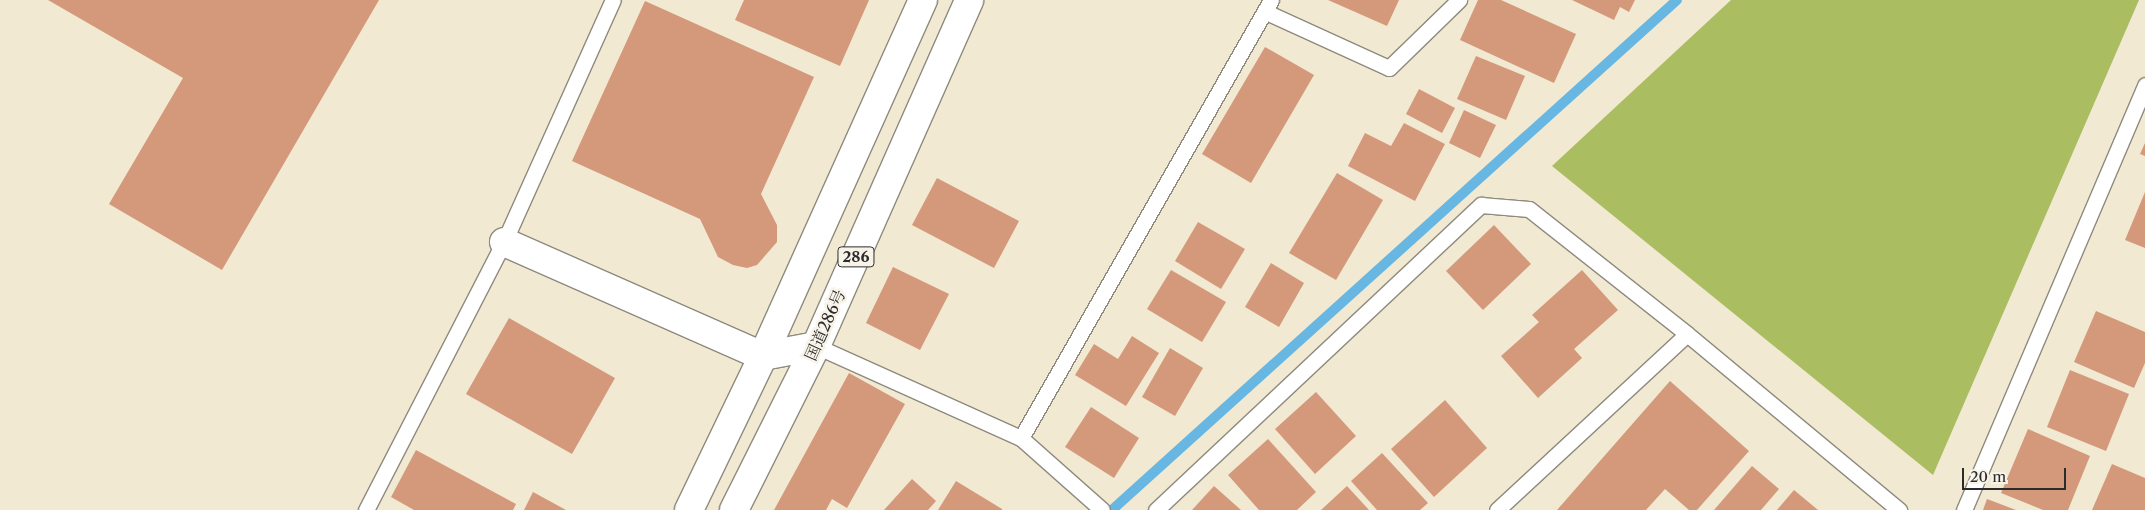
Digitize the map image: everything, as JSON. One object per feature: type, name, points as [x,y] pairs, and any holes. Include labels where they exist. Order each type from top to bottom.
[{"type":"main road","name":"286","points":[[689,510],[763,356],[923,0]]},
{"type":"main road","name":"国道286号","points":[[734,510],[816,346],[969,0]]},
{"type":"main road","points":[[504,242],[763,356],[816,346]]},
{"type":"lane","points":[[366,510],[504,242],[614,0]]},
{"type":"lane","points":[[1021,438],[1269,6],[1389,68],[1459,0]]},
{"type":"lane","points":[[1964,510],[2145,85]]},
{"type":"lane","points":[[1156,510],[1481,205],[1529,209],[1687,334],[1899,510]]},
{"type":"lane","points":[[1497,510],[1687,334]]},
{"type":"lane","points":[[816,346],[1021,438],[1065,475],[1102,510]]},
{"type":"green space","points":[[1731,0],[2139,0],[1933,475],[1552,166]]},
{"type":"building","points":[[48,0],[379,0],[222,270],[109,204],[183,78]]},
{"type":"building","points":[[744,0],[869,0],[840,66],[735,20]]},
{"type":"building","points":[[1328,0],[1399,0],[1387,26]]},
{"type":"building","points":[[1478,0],[1501,0],[1576,34],[1554,83],[1460,40]]},
{"type":"building","points":[[1572,0],[1635,0],[1629,12],[1620,7],[1614,20]]},
{"type":"building","points":[[645,1],[814,77],[761,194],[777,225],[777,242],[757,265],[747,268],[733,265],[718,257],[700,219],[572,161]]},
{"type":"building","points":[[1265,47],[1314,75],[1251,183],[1202,154]]},
{"type":"building","points":[[1476,56],[1525,76],[1506,120],[1457,99]]},
{"type":"building","points":[[1419,89],[1455,108],[1442,133],[1406,114]]},
{"type":"building","points":[[1464,110],[1496,125],[1480,158],[1449,143]]},
{"type":"building","points":[[1404,123],[1445,144],[1415,201],[1348,166],[1365,133],[1391,146]]},
{"type":"building","points":[[2145,143],[2145,156],[2140,154]]},
{"type":"building","points":[[1337,173],[1383,200],[1336,280],[1289,253]]},
{"type":"building","points":[[937,178],[1019,221],[994,268],[912,225]]},
{"type":"building","points":[[2145,192],[2145,248],[2125,240]]},
{"type":"building","points":[[1198,222],[1245,249],[1221,289],[1175,261]]},
{"type":"building","points":[[1494,225],[1531,264],[1483,310],[1446,271]]},
{"type":"building","points":[[1271,263],[1304,283],[1279,327],[1245,307]]},
{"type":"building","points":[[893,267],[949,294],[920,350],[866,323]]},
{"type":"building","points":[[1171,270],[1226,302],[1202,342],[1147,309]]},
{"type":"building","points":[[1582,270],[1618,310],[1574,349],[1582,358],[1538,398],[1501,356],[1539,322],[1532,315]]},
{"type":"building","points":[[2096,311],[2145,332],[2145,363],[2134,388],[2074,362]]},
{"type":"building","points":[[509,318],[615,378],[572,454],[466,394]]},
{"type":"building","points":[[1132,336],[1159,353],[1126,406],[1075,375],[1094,344],[1118,359]]},
{"type":"building","points":[[1170,348],[1203,368],[1175,416],[1142,397]]},
{"type":"building","points":[[2070,370],[2129,394],[2106,451],[2047,427]]},
{"type":"building","points":[[849,373],[905,404],[847,508],[832,499],[826,510],[774,510]]},
{"type":"building","points":[[1670,381],[1749,451],[1697,510],[1689,510],[1665,489],[1646,510],[1557,510]]},
{"type":"building","points":[[1316,392],[1356,436],[1315,474],[1275,429]]},
{"type":"building","points":[[1445,400],[1487,448],[1434,497],[1391,449]]},
{"type":"building","points":[[1091,407],[1139,438],[1114,478],[1065,447]]},
{"type":"building","points":[[2028,429],[2090,456],[2068,510],[2043,510],[2001,493]]},
{"type":"building","points":[[1268,439],[1316,492],[1297,510],[1259,510],[1228,475]]},
{"type":"building","points":[[416,450],[516,504],[513,510],[414,510],[391,497]]},
{"type":"building","points":[[1382,453],[1428,503],[1420,510],[1377,510],[1351,481]]},
{"type":"building","points":[[2112,464],[2145,478],[2145,510],[2092,510]]},
{"type":"building","points":[[1752,466],[1779,489],[1761,510],[1714,510]]},
{"type":"building","points":[[912,479],[936,501],[928,510],[884,510]]},
{"type":"building","points":[[956,481],[1002,509],[1002,510],[938,510]]},
{"type":"building","points":[[1214,486],[1241,510],[1192,510]]},
{"type":"building","points":[[1347,486],[1369,510],[1321,510]]},
{"type":"building","points":[[1794,490],[1818,510],[1777,510]]},
{"type":"building","points":[[533,492],[566,510],[524,510]]},
{"type":"building","points":[[1987,499],[2016,510],[1983,510]]},
{"type":"waterway","points":[[1112,510],[1677,0]]}]
